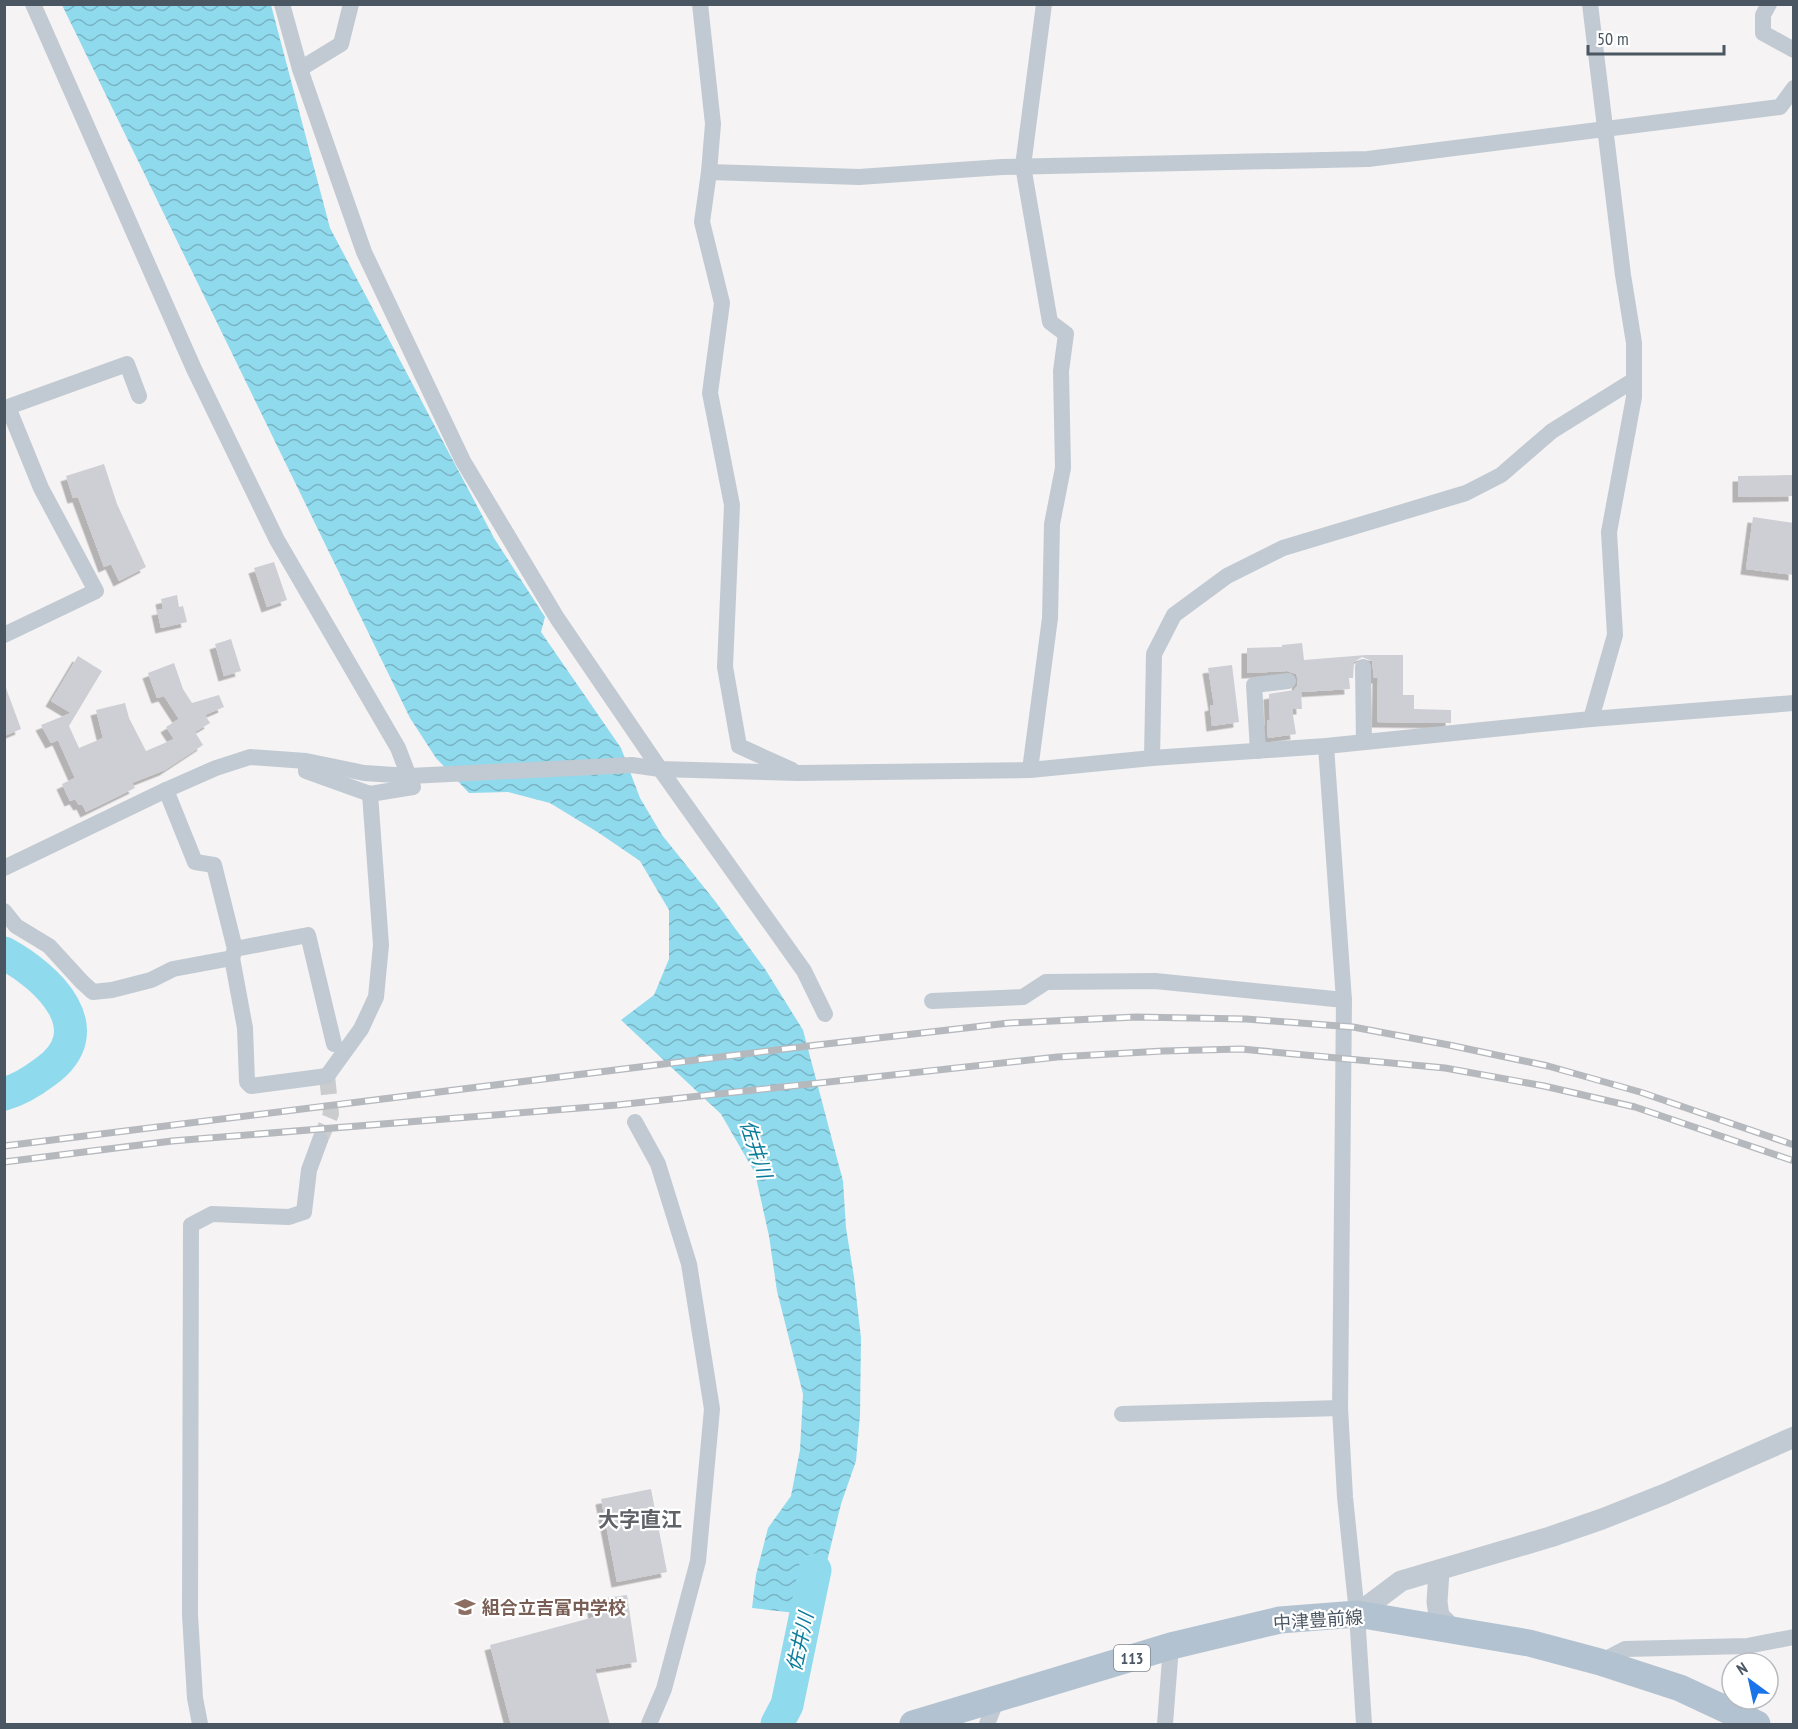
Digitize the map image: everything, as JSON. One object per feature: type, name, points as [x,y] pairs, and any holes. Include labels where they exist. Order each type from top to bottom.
[{"type":"main road","name":"中津豊前線","points":[[912,1725],[1171,1646],[1280,1620],[1357,1614],[1529,1643],[1600,1662],[1680,1688],[1757,1725]]},
{"type":"street","points":[[33,4],[220,423],[277,540],[398,748],[413,787],[370,794],[306,771],[306,761]]},
{"type":"street","points":[[282,4],[300,69],[364,252],[463,461],[557,618],[660,769],[804,971],[825,1014]]},
{"type":"street","points":[[300,69],[341,44],[351,4]]},
{"type":"street","points":[[700,4],[713,124],[710,172],[702,222],[722,303],[710,393],[732,505],[725,667],[739,746],[798,773]]},
{"type":"street","points":[[1030,770],[1050,618],[1052,524],[1063,468],[1061,371],[1066,334],[1050,322],[1023,166],[1044,4]]},
{"type":"street","points":[[1590,4],[1634,344],[1634,397],[1609,532],[1615,635],[1591,719]]},
{"type":"street","points":[[1769,4],[1763,15],[1763,33],[1794,50]]},
{"type":"street","points":[[710,172],[859,177],[1023,166],[1368,159],[1780,107],[1794,88]]},
{"type":"street","points":[[4,635],[96,591],[41,488],[8,407],[127,364],[139,396]]},
{"type":"street","points":[[1152,758],[1154,654],[1174,615],[1227,576],[1283,548],[1466,493],[1501,475],[1552,431],[1634,380]]},
{"type":"street","points":[[1362,667],[1364,742]]},
{"type":"street","points":[[1258,751],[1254,685],[1288,681]]},
{"type":"street","points":[[4,868],[166,790],[216,768],[250,757],[306,761],[364,773],[410,776],[641,765],[660,769],[798,773],[1030,770],[1152,758],[1326,746],[1591,719],[1794,703]]},
{"type":"street","points":[[1326,746],[1344,1000],[1340,1408],[1364,1725]]},
{"type":"street","points":[[166,790],[195,862],[214,865],[234,953],[245,1028],[247,1082],[251,1086],[327,1076],[361,1029],[376,997],[381,945],[370,794]]},
{"type":"street","points":[[4,911],[16,926],[49,946],[93,992],[112,990],[151,980],[173,969],[308,935],[334,1044]]},
{"type":"street","points":[[932,1001],[1023,997],[1046,982],[1155,981],[1344,1000]]},
{"type":"street","points":[[635,1122],[658,1164],[688,1264],[712,1410],[698,1561],[664,1689],[650,1725]]},
{"type":"street","points":[[200,1725],[195,1698],[190,1615],[191,1225],[212,1214],[289,1217],[304,1212],[309,1170],[320,1140]]},
{"type":"street","points":[[1122,1414],[1340,1408]]},
{"type":"street","points":[[1357,1614],[1401,1581],[1602,1519],[1794,1437]]},
{"type":"street","points":[[1438,1570],[1439,1616],[1453,1630]]},
{"type":"street","points":[[1600,1662],[1625,1649],[1747,1646],[1794,1637]]},
{"type":"street","points":[[1165,1725],[1171,1646]]},
{"type":"street","points":[[987,1725],[997,1699]]},
{"type":"water","points":[[62,5],[271,5],[330,228],[494,538],[545,617],[541,632],[621,748],[640,798],[662,835],[765,969],[803,1030],[843,1181],[846,1228],[861,1338],[860,1415],[856,1461],[841,1504],[814,1615],[752,1608],[756,1575],[768,1528],[791,1496],[800,1450],[803,1394],[777,1291],[769,1236],[755,1173],[721,1114],[621,1020],[654,995],[669,959],[669,910],[640,861],[599,833],[550,803],[508,792],[469,793],[436,758],[410,718]]},
{"type":"building","points":[[104,464],[117,504],[146,567],[119,581],[111,564],[104,567],[78,497],[73,498],[66,476]]},
{"type":"building","points":[[1794,475],[1794,496],[1738,497],[1738,476]]},
{"type":"building","points":[[1753,517],[1794,523],[1794,575],[1746,569]]},
{"type":"building","points":[[274,562],[287,600],[267,607],[254,568]]},
{"type":"building","points":[[177,595],[179,607],[183,606],[187,622],[161,628],[157,610],[163,609],[161,599]]},
{"type":"building","points":[[231,639],[241,671],[224,676],[215,644]]},
{"type":"building","points":[[1302,643],[1304,660],[1366,655],[1403,655],[1403,695],[1414,695],[1414,709],[1451,710],[1451,723],[1377,722],[1378,678],[1374,678],[1372,661],[1362,657],[1354,662],[1353,678],[1349,678],[1350,689],[1301,692],[1302,709],[1292,709],[1296,734],[1268,738],[1269,694],[1294,690],[1298,679],[1296,674],[1287,671],[1247,673],[1247,648],[1282,647],[1282,645]]},
{"type":"building","points":[[78,656],[102,671],[69,726],[79,748],[103,738],[96,710],[125,703],[129,718],[146,751],[174,739],[166,727],[179,719],[164,696],[157,698],[148,673],[174,663],[183,689],[192,703],[219,695],[224,707],[205,715],[210,723],[195,732],[203,745],[165,770],[132,783],[135,788],[86,812],[82,804],[79,805],[75,799],[70,801],[62,784],[75,778],[58,740],[51,743],[41,725],[71,713],[51,701]]},
{"type":"building","points":[[1232,665],[1239,722],[1212,726],[1210,706],[1214,705],[1208,668]]},
{"type":"building","points":[[6,688],[21,729],[4,736],[4,689]]},
{"type":"building","points":[[651,1489],[667,1572],[617,1582],[601,1499]]},
{"type":"building","points":[[627,1595],[637,1662],[595,1669],[610,1725],[511,1725],[490,1645],[594,1617],[592,1600]]},
{"type":"waterway","points":[[4,953],[21,963],[52,990],[70,1022],[70,1039],[62,1056],[26,1085],[4,1094]]},
{"type":"waterway","name":"佐井川","points":[[777,1724],[787,1705],[815,1570]]},
{"type":"tunnel","points":[[320,1140],[331,1114],[327,1076]]},
{"type":"railway","points":[[4,1146],[1009,1023],[1136,1017],[1246,1019],[1353,1027],[1449,1045],[1548,1066],[1640,1092],[1794,1145]]},
{"type":"railway","points":[[4,1162],[172,1141],[617,1105],[1057,1057],[1241,1049],[1445,1068],[1544,1086],[1635,1107],[1794,1161]]},
{"type":"place","name":"組合立吉富中学校","points":[[465,1607]]},
{"type":"district","name":"大字直江","points":[[640,1519]]}]
